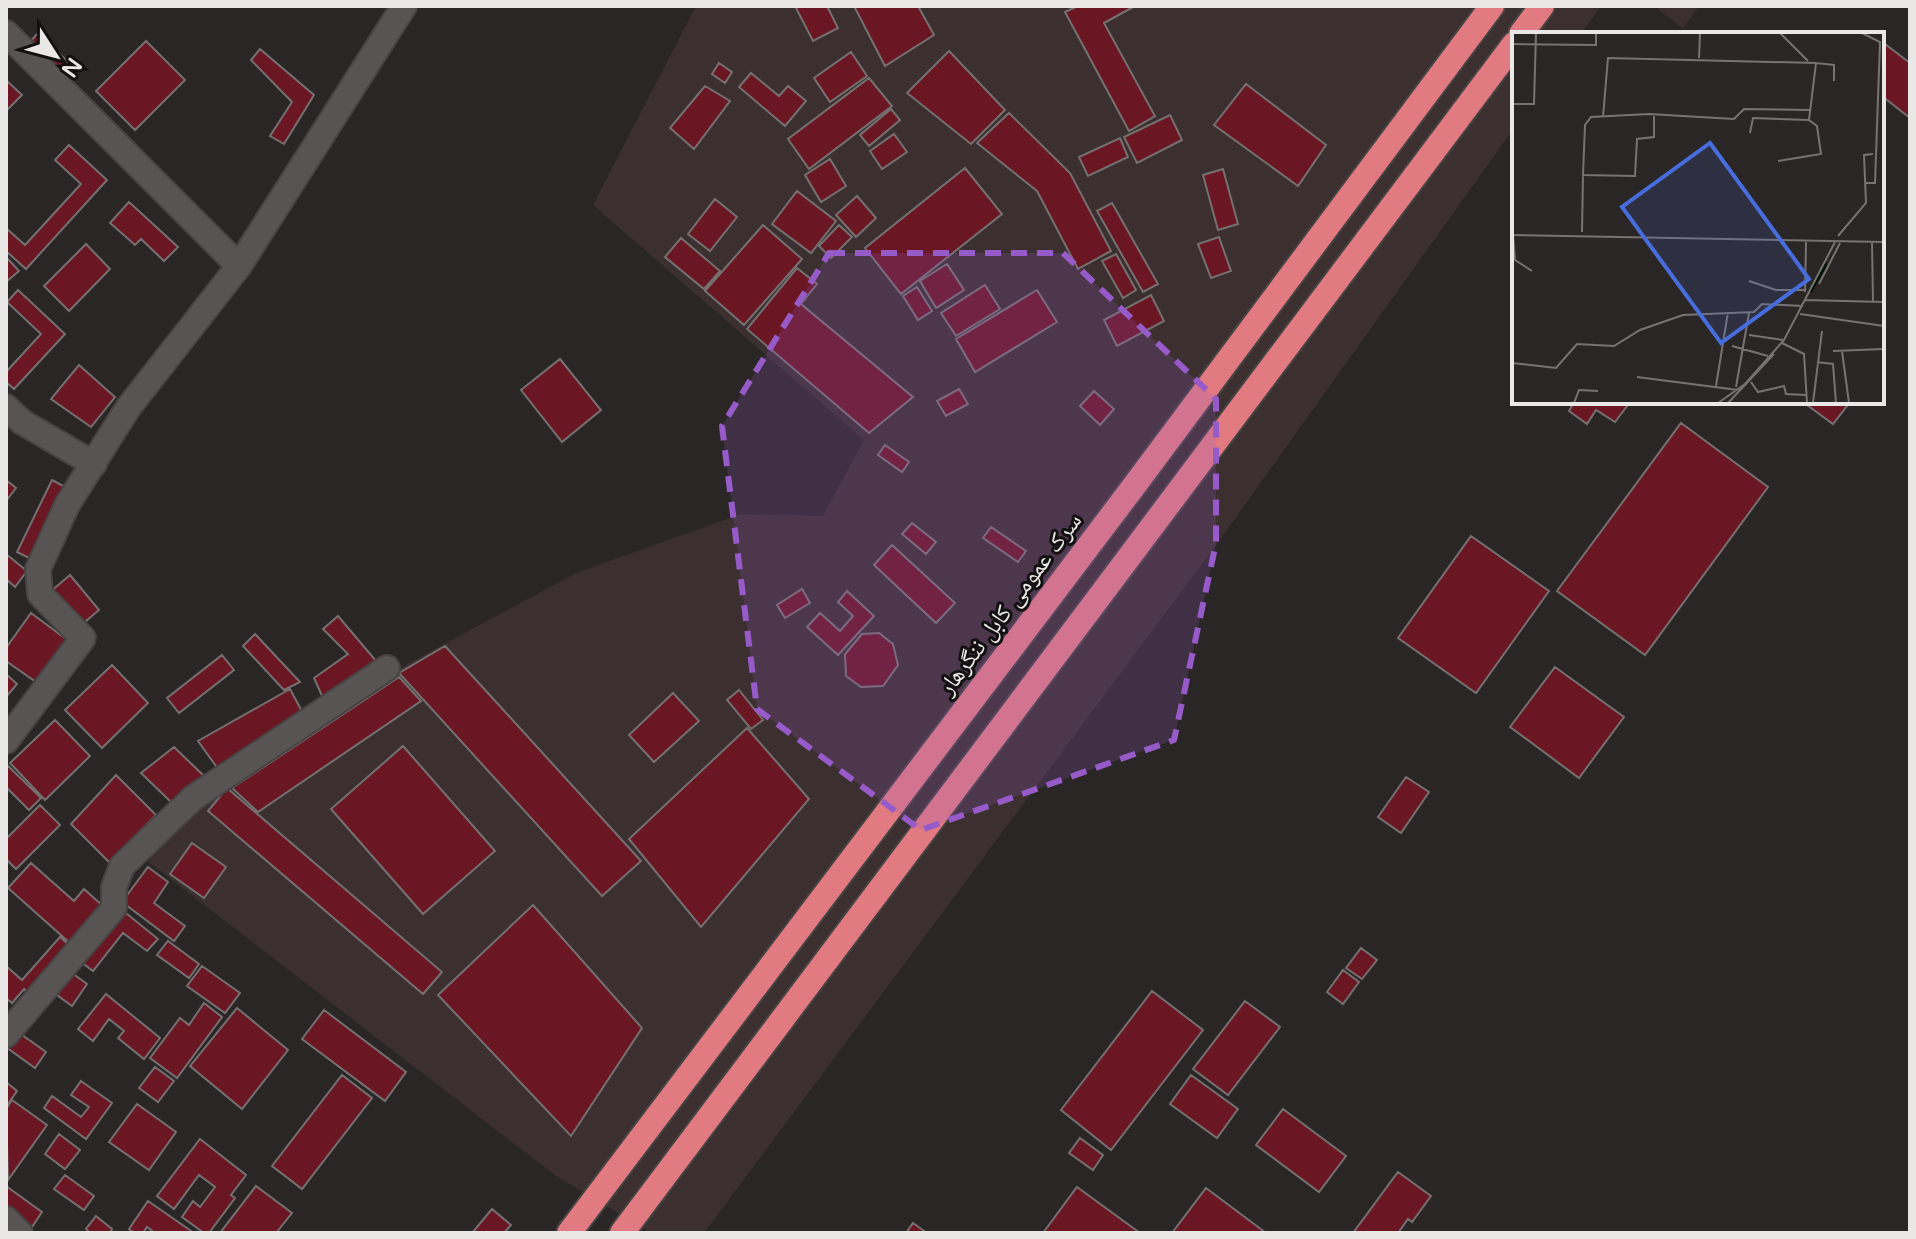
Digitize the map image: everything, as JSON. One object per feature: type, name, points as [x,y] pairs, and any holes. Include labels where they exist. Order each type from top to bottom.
[{"type":"highway","name":"سرک عمومی کابل ننگرهار","points":[[569,1233],[1134,486],[1492,6]]},
{"type":"highway","points":[[1522,32],[1542,6]]},
{"type":"highway","points":[[622,1233],[1512,47]]},
{"type":"highway","points":[[1134,486],[1165,510]]},
{"type":"highway","points":[[740,1006],[774,1030]]},
{"type":"street","points":[[6,741],[83,638],[40,594],[38,569],[67,505],[128,408],[239,266],[404,6]]},
{"type":"street","points":[[6,33],[239,266]]},
{"type":"street","points":[[6,407],[22,422],[94,464]]},
{"type":"street","points":[[6,1035],[114,908],[114,887],[122,866],[193,798],[387,668]]},
{"type":"street","points":[[6,1219],[20,1233]]},
{"type":"highlighted area","points":[[829,253],[1063,253],[1216,399],[1216,543],[1174,740],[921,830],[757,709],[722,426]]},
{"type":"shaded area","points":[[696,6],[1601,6],[1582,32],[1512,32],[1512,131],[1219,541],[704,1233],[651,1233],[556,1176],[142,857],[225,782],[398,669],[576,573],[741,514],[823,516],[864,440],[593,205]]},
{"type":"shaded area","points":[[1654,6],[1699,6],[1683,28]]},
{"type":"building","points":[[795,6],[827,6],[838,28],[813,41]]},
{"type":"building","points":[[854,6],[918,6],[934,35],[885,66]]},
{"type":"building","points":[[1078,6],[1135,6],[1104,23],[1155,116],[1129,131],[1065,12]]},
{"type":"building","points":[[38,33],[68,62],[57,73],[27,45]]},
{"type":"building","points":[[146,41],[185,80],[135,130],[96,91]]},
{"type":"building","points":[[1884,45],[1910,63],[1910,118],[1884,98]]},
{"type":"building","points":[[260,49],[314,95],[284,144],[270,136],[292,102],[251,60]]},
{"type":"building","points":[[949,51],[1005,110],[971,144],[907,93]]},
{"type":"building","points":[[851,52],[867,76],[830,102],[814,78]]},
{"type":"building","points":[[719,63],[732,72],[725,83],[712,74]]},
{"type":"building","points":[[751,73],[779,96],[788,86],[806,101],[785,126],[739,87]]},
{"type":"building","points":[[869,78],[892,106],[809,169],[788,139]]},
{"type":"building","points":[[6,80],[22,95],[6,111]]},
{"type":"building","points":[[1246,84],[1326,145],[1298,186],[1214,125]]},
{"type":"building","points":[[705,86],[730,101],[694,149],[670,128]]},
{"type":"building","points":[[891,109],[900,120],[869,146],[860,135]]},
{"type":"building","points":[[1009,113],[1070,173],[1111,251],[1078,269],[1037,191],[977,143]]},
{"type":"building","points":[[1170,115],[1182,140],[1137,163],[1124,137]]},
{"type":"building","points":[[894,134],[907,152],[882,169],[870,151]]},
{"type":"building","points":[[1120,138],[1128,157],[1088,176],[1079,157]]},
{"type":"building","points":[[69,145],[107,180],[26,269],[6,251],[6,228],[25,245],[81,184],[55,160]]},
{"type":"building","points":[[830,159],[846,186],[821,202],[805,175]]},
{"type":"building","points":[[965,168],[1002,214],[901,294],[865,248]]},
{"type":"building","points":[[1223,169],[1238,224],[1218,230],[1203,175]]},
{"type":"building","points":[[797,191],[836,221],[811,253],[772,224]]},
{"type":"building","points":[[857,196],[876,218],[856,237],[836,215]]},
{"type":"building","points":[[715,199],[737,217],[710,251],[688,234]]},
{"type":"building","points":[[129,202],[178,247],[164,261],[141,239],[135,245],[110,223]]},
{"type":"building","points":[[1112,203],[1158,284],[1143,292],[1097,211]]},
{"type":"building","points":[[763,225],[802,259],[744,325],[705,291]]},
{"type":"building","points":[[839,225],[852,237],[831,258],[819,246]]},
{"type":"building","points":[[1219,237],[1231,271],[1211,278],[1198,244]]},
{"type":"building","points":[[681,238],[720,271],[704,289],[665,257]]},
{"type":"building","points":[[86,244],[110,269],[69,311],[44,286]]},
{"type":"building","points":[[1116,254],[1136,290],[1123,298],[1102,261]]},
{"type":"building","points":[[6,257],[19,271],[6,282]]},
{"type":"building","points":[[947,264],[964,290],[936,308],[920,281]]},
{"type":"building","points":[[797,268],[817,284],[801,304],[913,397],[869,433],[747,329]]},
{"type":"building","points":[[985,285],[1000,309],[956,336],[941,313]]},
{"type":"building","points":[[917,287],[932,311],[918,320],[903,296]]},
{"type":"building","points":[[18,290],[65,334],[14,389],[6,382],[6,372],[41,334],[7,302]]},
{"type":"building","points":[[1037,290],[1057,322],[975,372],[956,339]]},
{"type":"building","points":[[1151,295],[1164,321],[1117,346],[1104,320]]},
{"type":"building","points":[[560,359],[601,410],[562,442],[521,390]]},
{"type":"building","points":[[79,365],[115,397],[91,427],[51,399]]},
{"type":"building","points":[[959,389],[968,404],[946,416],[937,401]]},
{"type":"building","points":[[1094,391],[1114,409],[1100,425],[1080,406]]},
{"type":"building","points":[[1573,404],[1628,404],[1615,422],[1596,410],[1587,424],[1569,411]]},
{"type":"building","points":[[1806,404],[1848,404],[1833,424]]},
{"type":"building","points":[[1681,423],[1768,487],[1645,655],[1557,591]]},
{"type":"building","points":[[885,445],[909,462],[902,472],[878,455]]},
{"type":"building","points":[[6,480],[16,488],[6,501]]},
{"type":"building","points":[[52,480],[69,489],[33,560],[17,552]]},
{"type":"building","points":[[912,523],[936,542],[926,554],[902,534]]},
{"type":"building","points":[[991,527],[1026,551],[1018,562],[983,538]]},
{"type":"building","points":[[1471,536],[1549,591],[1476,693],[1398,638]]},
{"type":"building","points":[[892,545],[955,603],[936,623],[874,565]]},
{"type":"building","points":[[6,554],[27,571],[15,587],[6,579]]},
{"type":"building","points":[[70,575],[99,610],[79,627],[50,592]]},
{"type":"building","points":[[802,589],[810,603],[785,618],[777,605]]},
{"type":"building","points":[[847,591],[874,616],[838,655],[807,627],[820,613],[840,631],[853,616],[838,602]]},
{"type":"building","points":[[31,613],[70,642],[39,684],[6,661],[6,648]]},
{"type":"building","points":[[338,616],[377,662],[323,698],[314,678],[348,654],[323,629]]},
{"type":"building","points":[[879,633],[893,644],[898,665],[883,686],[861,687],[846,676],[845,654],[862,634]]},
{"type":"building","points":[[255,634],[300,682],[284,690],[243,646]]},
{"type":"building","points":[[445,646],[641,861],[602,896],[399,673]]},
{"type":"building","points":[[222,655],[234,670],[179,713],[167,698]]},
{"type":"building","points":[[112,665],[148,703],[102,748],[65,710]]},
{"type":"building","points":[[1555,667],[1624,717],[1579,778],[1510,727]]},
{"type":"building","points":[[6,674],[17,684],[6,697]]},
{"type":"building","points":[[399,677],[421,701],[258,812],[232,788]]},
{"type":"building","points":[[290,689],[306,719],[221,773],[198,741]]},
{"type":"building","points":[[739,690],[763,720],[751,729],[727,700]]},
{"type":"building","points":[[673,693],[699,721],[654,762],[629,735]]},
{"type":"building","points":[[55,720],[90,756],[45,800],[10,763]]},
{"type":"building","points":[[747,728],[809,799],[701,927],[629,839]]},
{"type":"building","points":[[403,746],[495,851],[423,914],[331,809]]},
{"type":"building","points":[[174,747],[205,777],[172,803],[141,773]]},
{"type":"building","points":[[6,764],[41,798],[29,810],[6,787]]},
{"type":"building","points":[[116,775],[156,815],[109,862],[71,824]]},
{"type":"building","points":[[1406,777],[1429,792],[1401,833],[1378,817]]},
{"type":"building","points":[[227,788],[442,972],[423,994],[208,811]]},
{"type":"building","points":[[40,805],[60,825],[16,869],[6,859],[6,839]]},
{"type":"building","points":[[192,843],[226,867],[204,898],[170,874]]},
{"type":"building","points":[[31,863],[74,901],[84,889],[104,907],[71,944],[8,888]]},
{"type":"building","points":[[148,867],[168,882],[154,903],[185,926],[174,941],[122,902]]},
{"type":"building","points":[[533,905],[642,1028],[571,1136],[438,995]]},
{"type":"building","points":[[121,909],[158,939],[147,951],[123,933],[93,971],[80,961]]},
{"type":"building","points":[[60,937],[72,948],[30,995],[24,989],[12,1003],[6,998],[6,966],[22,980]]},
{"type":"building","points":[[168,941],[199,964],[189,978],[157,955]]},
{"type":"building","points":[[1361,948],[1377,960],[1362,979],[1346,968]]},
{"type":"building","points":[[202,966],[240,993],[225,1013],[187,986]]},
{"type":"building","points":[[1343,970],[1359,982],[1343,1004],[1327,992]]},
{"type":"building","points":[[72,973],[87,984],[72,1006],[57,995]]},
{"type":"building","points":[[1152,991],[1203,1030],[1111,1150],[1061,1110]]},
{"type":"building","points":[[106,994],[160,1038],[144,1059],[118,1038],[124,1031],[109,1019],[93,1041],[78,1029]]},
{"type":"building","points":[[1245,1001],[1280,1027],[1228,1095],[1193,1069]]},
{"type":"building","points":[[204,1003],[222,1017],[177,1078],[150,1058],[180,1018],[189,1025]]},
{"type":"building","points":[[237,1008],[288,1050],[242,1109],[190,1066]]},
{"type":"building","points":[[324,1010],[406,1072],[385,1101],[302,1039]]},
{"type":"building","points":[[18,1032],[46,1052],[35,1068],[6,1047]]},
{"type":"building","points":[[155,1067],[174,1081],[158,1102],[139,1088]]},
{"type":"building","points":[[342,1075],[372,1098],[302,1189],[272,1166]]},
{"type":"building","points":[[1191,1075],[1238,1109],[1217,1138],[1170,1104]]},
{"type":"building","points":[[81,1081],[112,1103],[86,1139],[44,1108],[52,1096],[81,1117],[89,1107],[71,1095]]},
{"type":"building","points":[[6,1082],[17,1091],[6,1107]]},
{"type":"building","points":[[12,1100],[47,1125],[8,1180],[6,1109]]},
{"type":"building","points":[[137,1104],[176,1132],[149,1170],[109,1142]]},
{"type":"building","points":[[1283,1109],[1346,1156],[1319,1192],[1256,1145]]},
{"type":"building","points":[[59,1134],[80,1150],[65,1169],[45,1154]]},
{"type":"building","points":[[1080,1138],[1103,1155],[1093,1170],[1069,1153]]},
{"type":"building","points":[[200,1139],[246,1175],[231,1195],[235,1198],[209,1233],[204,1233],[182,1217],[193,1201],[200,1207],[215,1187],[199,1175],[174,1209],[157,1196]]},
{"type":"building","points":[[1398,1172],[1431,1196],[1412,1222],[1408,1219],[1398,1233],[1353,1233]]},
{"type":"building","points":[[65,1175],[94,1196],[84,1210],[54,1189]]},
{"type":"building","points":[[6,1186],[42,1212],[32,1227],[6,1209]]},
{"type":"building","points":[[256,1186],[292,1213],[276,1233],[220,1233]]},
{"type":"building","points":[[1077,1187],[1140,1233],[1043,1233]]},
{"type":"building","points":[[1206,1188],[1266,1233],[1172,1233]]},
{"type":"building","points":[[148,1201],[194,1233],[155,1233],[147,1227],[143,1233],[134,1233],[129,1229]]},
{"type":"building","points":[[492,1209],[511,1225],[504,1233],[472,1233]]},
{"type":"building","points":[[96,1216],[112,1229],[110,1233],[90,1233],[86,1229]]},
{"type":"building","points":[[913,1223],[927,1233],[906,1233]]}]
